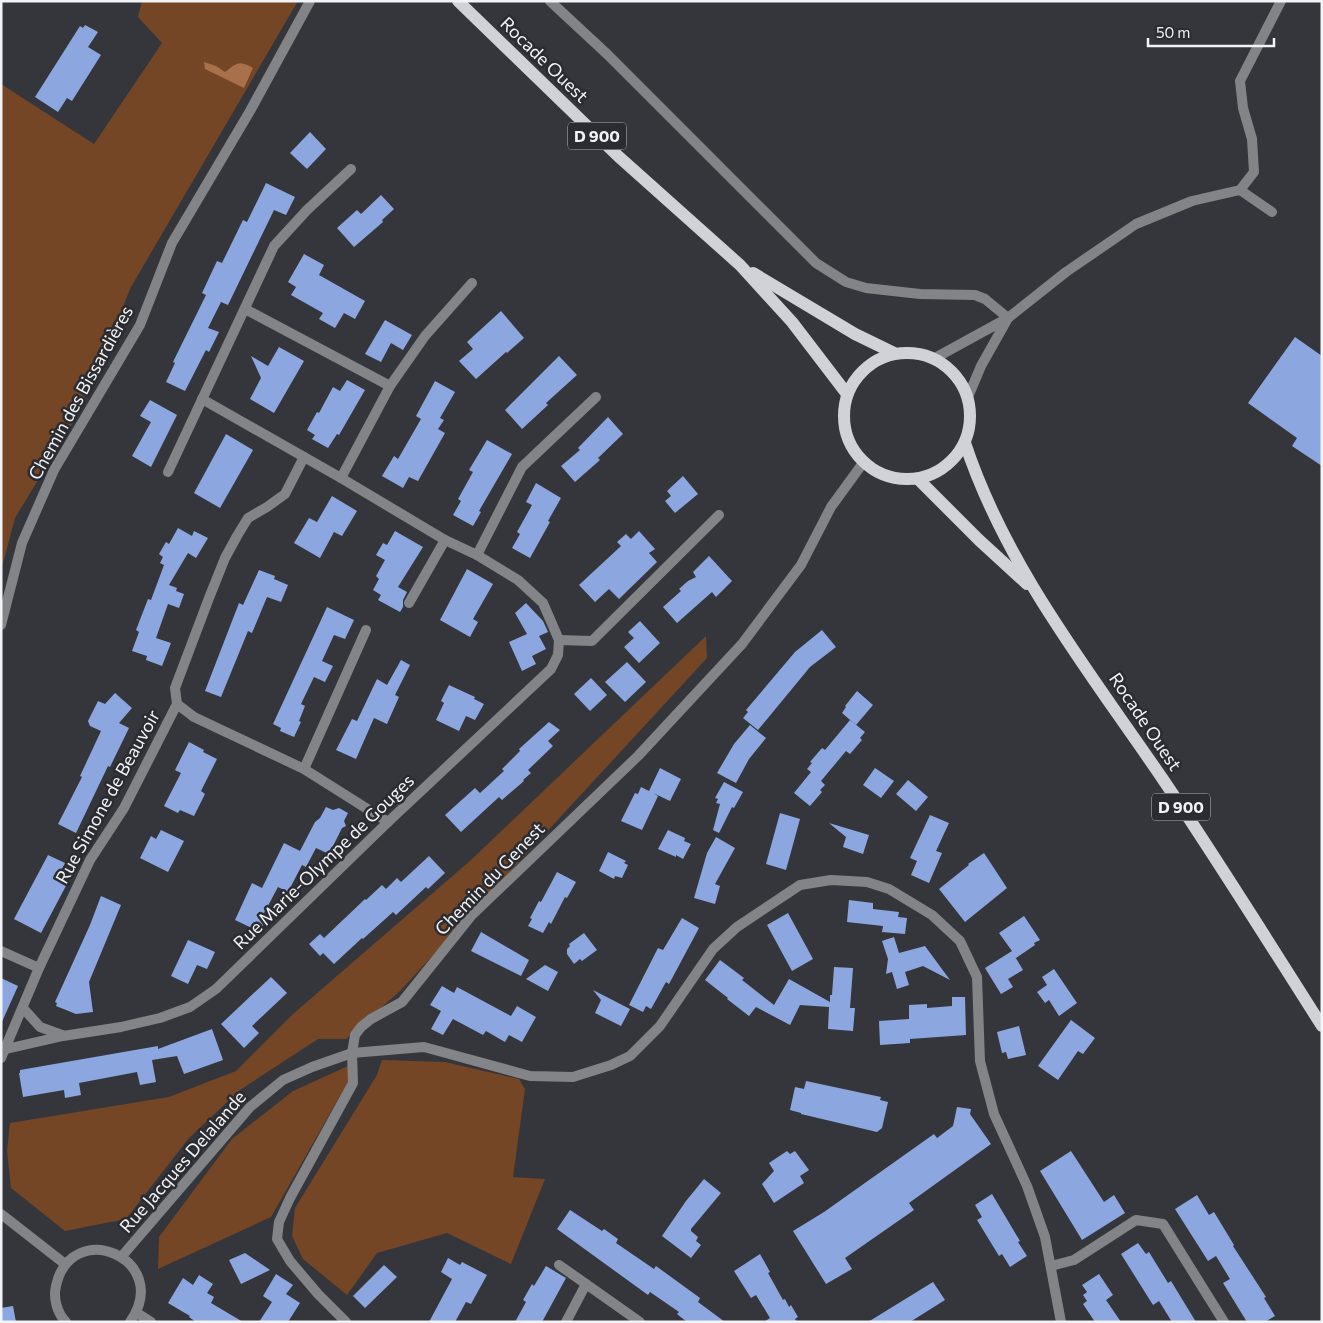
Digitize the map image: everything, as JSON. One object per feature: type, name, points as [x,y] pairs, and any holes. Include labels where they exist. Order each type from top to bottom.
[{"type":"main road","name":"Rocade Ouest","points":[[458,1],[618,156],[740,265],[792,322],[847,394]]},
{"type":"main road","name":"Rocade Ouest","points":[[740,265],[854,334],[894,353]]},
{"type":"main road","points":[[915,352],[935,358],[950,368],[961,381],[968,397],[971,412],[970,428],[965,443],[953,460],[937,472],[918,479],[898,479],[880,474],[863,463],[852,448],[845,431],[843,412],[847,394],[858,375],[874,361],[894,353],[915,352]]},
{"type":"main road","name":"Rocade Ouest","points":[[965,443],[985,497],[1034,591],[1165,782],[1322,1026]]},
{"type":"main road","name":"Rocade Ouest","points":[[918,479],[979,540],[1034,591]]},
{"type":"street","name":"Chemin des Bissardières","points":[[1,625],[22,543],[54,470],[140,324],[172,243],[250,111],[310,1]]},
{"type":"street","points":[[550,1],[607,54],[816,263],[846,282],[866,288],[920,294],[975,295],[985,299],[1008,318]]},
{"type":"street","points":[[935,358],[1008,318],[1066,272],[1136,224],[1192,201],[1240,190],[1254,172],[1252,139],[1244,108],[1240,81],[1281,1]]},
{"type":"street","points":[[168,472],[274,246],[307,210],[352,169]]},
{"type":"street","points":[[1240,190],[1272,212]]},
{"type":"street","points":[[341,478],[390,386],[425,336],[472,283]]},
{"type":"street","points":[[245,309],[390,386]]},
{"type":"street","points":[[968,397],[981,366],[1008,318]]},
{"type":"street","points":[[477,555],[522,467],[596,397]]},
{"type":"street","points":[[202,399],[445,540],[477,555],[518,580],[543,603],[559,640],[592,641],[719,515]]},
{"type":"street","name":"Rue Simone de Beauvoir","points":[[4,1054],[39,968],[90,860],[124,808],[178,704],[175,688],[226,558],[248,518],[284,494],[304,458]]},
{"type":"street","name":"Chemin du Genest","points":[[346,1322],[318,1294],[290,1261],[277,1240],[279,1222],[290,1198],[354,1083],[352,1053],[355,1035],[361,1026],[402,1002],[471,916],[638,756],[742,644],[801,566],[831,507],[863,463]]},
{"type":"street","points":[[410,603],[445,540]]},
{"type":"street","points":[[304,769],[366,630]]},
{"type":"street","name":"Rue Marie-Olympe de Gouges","points":[[4,1054],[63,1036],[121,1027],[160,1018],[190,1007],[216,989],[388,822],[551,669],[558,656],[559,640]]},
{"type":"street","points":[[178,704],[194,717],[304,769],[388,822]]},
{"type":"street","name":"Rue Jacques Delalande","points":[[122,1256],[250,1107],[283,1080],[352,1053],[424,1047],[530,1076],[573,1077],[610,1065],[630,1056],[660,1026],[713,949],[736,927],[800,885],[831,880],[867,882],[889,889],[932,915],[960,941],[977,978],[980,1061],[994,1114],[1026,1186],[1045,1238],[1061,1322]]},
{"type":"street","points":[[1,952],[39,968]]},
{"type":"street","points":[[23,1008],[40,1027],[63,1036]]},
{"type":"street","points":[[1,1214],[66,1264]]},
{"type":"street","points":[[1051,1266],[1074,1260],[1136,1220],[1163,1224],[1224,1322]]},
{"type":"street","points":[[66,1322],[56,1305],[55,1291],[58,1276],[66,1264],[80,1253],[98,1249],[122,1256],[131,1265],[140,1282],[141,1301],[137,1313],[130,1322]]},
{"type":"street","points":[[559,1265],[640,1322]]},
{"type":"street","points":[[566,1322],[586,1284]]},
{"type":"street","points":[[137,1313],[151,1322]]},
{"type":"shaded area","points":[[142,1],[298,1],[131,287],[77,416],[15,518],[1,571],[1,84],[94,144],[162,43],[138,17]]},
{"type":"shaded area","points":[[204,62],[216,66],[225,72],[240,63],[253,68],[244,88],[205,69]]},
{"type":"shaded area","points":[[706,636],[707,658],[400,991],[346,1039],[318,1039],[240,1090],[189,1138],[126,1219],[65,1231],[11,1188],[7,1151],[10,1123],[169,1097],[236,1071],[293,1014],[471,860]]},
{"type":"shaded area","points":[[382,1060],[445,1062],[519,1079],[525,1089],[513,1177],[545,1179],[511,1264],[447,1233],[377,1253],[347,1295],[303,1259],[292,1236],[295,1208],[377,1075]]},
{"type":"shaded area","points":[[348,1066],[349,1080],[271,1217],[158,1269],[159,1237],[232,1139],[293,1091]]},
{"type":"building","points":[[85,25],[98,32],[88,47],[101,55],[72,101],[67,98],[58,112],[35,97],[80,26],[83,28]]},
{"type":"building","points":[[310,132],[326,149],[307,169],[290,153]]},
{"type":"building","points":[[266,183],[295,197],[286,215],[274,210],[228,305],[221,302],[208,328],[219,332],[209,352],[206,350],[185,391],[166,382],[175,363],[173,362],[206,295],[202,293],[217,261],[222,263],[243,220],[247,222]]},
{"type":"building","points":[[381,195],[394,209],[382,220],[383,222],[354,247],[337,228],[357,210],[361,214]]},
{"type":"building","points":[[304,254],[324,265],[319,275],[365,301],[355,319],[344,313],[335,328],[319,319],[323,313],[291,295],[296,287],[288,282]]},
{"type":"building","points":[[501,311],[524,338],[476,379],[459,361],[473,349],[467,342]]},
{"type":"building","points":[[385,320],[412,335],[403,350],[391,343],[381,362],[365,354]]},
{"type":"building","points":[[1295,337],[1322,356],[1322,466],[1292,446],[1297,438],[1248,403]]},
{"type":"building","points":[[279,347],[304,361],[274,413],[250,399],[261,378],[251,356],[268,366]]},
{"type":"building","points":[[559,356],[577,375],[546,403],[548,405],[522,429],[505,410]]},
{"type":"building","points":[[347,380],[365,390],[339,435],[337,434],[328,448],[312,439],[315,435],[307,430],[333,387],[340,391]]},
{"type":"building","points":[[435,381],[455,392],[440,418],[444,420],[438,429],[445,433],[418,481],[409,477],[403,488],[382,476],[394,456],[398,459],[421,419],[416,416]]},
{"type":"building","points":[[150,400],[177,415],[151,467],[132,456],[151,422],[140,416]]},
{"type":"building","points":[[608,417],[623,434],[598,458],[600,460],[575,482],[561,466],[580,450],[578,448]]},
{"type":"building","points":[[226,434],[253,450],[220,508],[194,493]]},
{"type":"building","points":[[487,440],[512,454],[479,511],[481,512],[473,526],[453,515],[461,501],[458,499],[473,472],[469,470]]},
{"type":"building","points":[[683,476],[698,494],[675,513],[665,501],[671,496],[667,491]]},
{"type":"building","points":[[536,483],[561,498],[530,558],[512,548],[520,534],[517,532],[532,505],[526,502]]},
{"type":"building","points":[[332,496],[357,511],[342,536],[334,532],[320,558],[294,543],[309,518],[317,522]]},
{"type":"building","points":[[178,528],[192,536],[194,531],[208,538],[196,558],[188,553],[169,585],[177,588],[176,591],[184,594],[179,608],[168,604],[156,638],[171,643],[162,666],[146,660],[147,656],[132,651],[139,632],[136,630],[148,599],[151,600],[164,565],[160,563],[163,557],[159,554],[166,542],[169,544]]},
{"type":"building","points":[[395,531],[423,547],[398,587],[407,592],[400,612],[378,600],[381,595],[373,590],[379,579],[376,576],[385,560],[376,555],[383,543],[387,545]]},
{"type":"building","points":[[639,531],[655,549],[649,553],[657,562],[619,599],[609,589],[595,602],[579,585],[621,546],[617,542],[626,534],[631,539]]},
{"type":"building","points":[[709,556],[732,581],[716,597],[712,592],[677,623],[663,607],[681,591],[679,589],[696,577],[693,572]]},
{"type":"building","points":[[467,569],[493,584],[473,619],[478,622],[470,637],[440,620]]},
{"type":"building","points":[[259,570],[275,576],[274,579],[288,585],[281,602],[267,597],[252,633],[248,631],[221,697],[205,691],[239,603],[243,605]]},
{"type":"building","points":[[526,603],[543,621],[548,632],[539,636],[546,649],[532,656],[536,664],[522,671],[509,642],[527,634],[515,613]]},
{"type":"building","points":[[327,607],[354,620],[345,639],[334,635],[322,661],[333,666],[325,682],[314,677],[301,704],[305,706],[299,721],[301,722],[294,737],[280,731],[281,728],[273,724]]},
{"type":"building","points":[[640,621],[660,643],[639,663],[624,647],[634,638],[628,632]]},
{"type":"building","points":[[822,630],[836,647],[810,667],[758,730],[743,718],[748,712],[746,710],[795,652]]},
{"type":"building","points":[[401,660],[410,665],[395,695],[399,697],[387,724],[374,718],[356,759],[336,750],[352,719],[357,721],[377,679],[387,685]]},
{"type":"building","points":[[627,662],[646,682],[625,702],[605,682]]},
{"type":"building","points":[[591,678],[607,695],[590,711],[574,694]]},
{"type":"building","points":[[449,685],[475,697],[474,699],[484,704],[475,720],[466,716],[459,731],[436,720],[444,703],[441,701]]},
{"type":"building","points":[[857,691],[873,705],[856,725],[842,713]]},
{"type":"building","points":[[115,693],[132,708],[119,723],[129,728],[110,767],[108,766],[76,833],[58,824],[82,777],[80,776],[101,731],[90,726],[88,721],[98,701],[105,704]]},
{"type":"building","points":[[850,720],[865,732],[860,738],[862,740],[850,754],[846,751],[821,781],[825,785],[820,790],[822,792],[810,806],[794,793],[811,772],[807,769],[812,763],[810,762],[822,748],[825,750]]},
{"type":"building","points":[[549,722],[560,730],[548,741],[553,746],[528,770],[531,773],[524,781],[502,800],[499,797],[461,832],[445,815],[475,788],[480,793],[504,771],[502,769],[520,751],[519,749]]},
{"type":"building","points":[[750,725],[766,738],[749,759],[736,783],[717,773],[734,744]]},
{"type":"building","points":[[189,742],[217,759],[201,791],[205,794],[194,816],[180,810],[178,813],[164,806],[181,773],[175,770]]},
{"type":"building","points":[[660,768],[681,779],[670,801],[653,793],[658,796],[642,830],[621,821],[635,793],[638,794],[641,787],[649,791]]},
{"type":"building","points":[[875,768],[894,781],[881,798],[863,785]]},
{"type":"building","points":[[908,780],[928,797],[916,811],[896,794]]},
{"type":"building","points":[[724,782],[743,792],[734,808],[732,807],[719,833],[713,830],[720,804],[716,803],[718,799],[715,798]]},
{"type":"building","points":[[326,807],[333,810],[339,808],[348,813],[344,821],[346,826],[342,828],[329,854],[316,848],[306,867],[302,865],[288,892],[278,887],[263,915],[267,917],[260,932],[235,920],[252,883],[262,888],[284,843],[300,851],[315,822],[320,818]]},
{"type":"building","points":[[780,813],[800,819],[786,870],[766,864]]},
{"type":"building","points":[[930,815],[949,823],[936,851],[942,853],[929,883],[911,875],[917,861],[910,858]]},
{"type":"building","points":[[829,823],[869,835],[863,854],[843,847],[846,837]]},
{"type":"building","points":[[161,830],[184,841],[168,872],[140,858],[151,836],[156,839]]},
{"type":"building","points":[[668,830],[685,838],[684,841],[691,844],[683,859],[658,849]]},
{"type":"building","points":[[716,837],[735,848],[715,884],[720,886],[715,904],[694,898],[707,853]]},
{"type":"building","points":[[608,852],[626,861],[624,863],[628,865],[622,878],[615,876],[614,879],[599,871]]},
{"type":"building","points":[[984,853],[1007,888],[965,922],[939,889]]},
{"type":"building","points":[[48,855],[65,863],[59,877],[68,882],[41,933],[14,919]]},
{"type":"building","points":[[429,856],[445,873],[428,889],[426,887],[396,915],[393,912],[334,964],[323,953],[320,956],[309,944],[320,934],[324,938],[382,885],[386,889],[397,878],[401,882]]},
{"type":"building","points":[[557,872],[576,882],[567,898],[565,897],[551,924],[549,922],[543,933],[528,926],[539,901],[541,902]]},
{"type":"building","points":[[101,896],[121,905],[89,982],[93,1012],[76,1014],[56,1006],[57,1003],[55,1002]]},
{"type":"building","points":[[849,900],[873,903],[873,909],[899,912],[898,917],[907,918],[905,934],[882,932],[883,926],[847,922]]},
{"type":"building","points":[[788,913],[813,959],[792,971],[767,925]]},
{"type":"building","points":[[1024,916],[1040,940],[1016,958],[1014,955],[1023,970],[1008,979],[1013,987],[1001,994],[985,968],[1012,951],[999,933]]},
{"type":"building","points":[[682,918],[699,928],[669,984],[666,982],[651,1009],[646,1006],[643,1012],[629,1005],[658,948],[663,950]]},
{"type":"building","points":[[481,932],[529,960],[521,976],[471,951]]},
{"type":"building","points":[[584,933],[597,950],[582,961],[580,959],[574,964],[567,954],[567,949],[570,946],[569,944]]},
{"type":"building","points":[[894,937],[899,953],[925,946],[950,980],[923,966],[905,972],[909,985],[897,989],[892,972],[886,974],[888,959],[882,941]]},
{"type":"building","points":[[188,940],[215,952],[207,969],[197,965],[188,984],[171,976]]},
{"type":"building","points":[[720,960],[744,978],[742,980],[774,1005],[789,979],[830,1002],[834,967],[853,968],[850,1008],[855,1008],[853,1031],[828,1029],[829,1007],[800,1005],[790,1025],[756,1007],[749,1016],[705,980]]},
{"type":"building","points":[[545,965],[558,972],[548,991],[526,979]]},
{"type":"building","points":[[1054,969],[1077,1003],[1059,1016],[1049,1000],[1045,1003],[1037,992],[1047,985],[1042,977]]},
{"type":"building","points":[[271,977],[287,993],[252,1026],[259,1033],[244,1048],[221,1024]]},
{"type":"building","points":[[1,978],[18,986],[1,1024]]},
{"type":"building","points":[[442,986],[454,993],[457,987],[511,1016],[517,1006],[536,1017],[522,1042],[509,1035],[505,1042],[486,1031],[483,1035],[453,1019],[443,1035],[431,1029],[441,1011],[430,1005]]},
{"type":"building","points":[[593,990],[630,1009],[621,1026],[595,1013],[601,1000]]},
{"type":"building","points":[[952,997],[965,997],[966,1035],[910,1039],[910,1043],[880,1045],[879,1021],[909,1019],[909,1005],[927,1004],[927,1008],[952,1006]]},
{"type":"building","points":[[1071,1020],[1095,1038],[1083,1054],[1078,1051],[1058,1080],[1038,1066]]},
{"type":"building","points":[[1019,1026],[1026,1055],[1008,1059],[1006,1052],[1002,1053],[997,1032]]},
{"type":"building","points":[[212,1029],[223,1060],[184,1074],[177,1056],[152,1060],[156,1082],[140,1085],[137,1072],[79,1083],[81,1095],[65,1098],[64,1090],[23,1097],[20,1070],[158,1046],[158,1049]]},
{"type":"building","points":[[806,1081],[881,1097],[880,1100],[888,1102],[882,1128],[877,1132],[790,1110],[795,1087],[804,1089]]},
{"type":"building","points":[[957,1107],[971,1109],[970,1114],[991,1144],[909,1203],[914,1210],[845,1258],[852,1269],[826,1284],[793,1231],[824,1212],[934,1134],[937,1138],[953,1126]]},
{"type":"building","points":[[787,1151],[790,1154],[795,1151],[809,1170],[800,1176],[804,1183],[774,1203],[762,1184],[774,1171],[769,1163]]},
{"type":"building","points":[[1071,1151],[1104,1202],[1114,1195],[1125,1213],[1082,1240],[1040,1171]]},
{"type":"building","points":[[704,1179],[721,1193],[691,1229],[698,1237],[696,1241],[701,1245],[691,1258],[662,1236]]},
{"type":"building","points":[[992,1194],[1027,1256],[1010,1267],[1002,1254],[999,1256],[977,1220],[982,1217],[975,1205]]},
{"type":"building","points":[[1197,1195],[1209,1215],[1214,1212],[1233,1246],[1266,1297],[1264,1298],[1275,1316],[1265,1322],[1247,1322],[1223,1283],[1230,1279],[1216,1256],[1208,1261],[1175,1209]]},
{"type":"building","points":[[570,1210],[602,1231],[604,1229],[618,1239],[616,1243],[654,1269],[656,1266],[700,1298],[698,1302],[725,1322],[687,1322],[677,1314],[679,1312],[650,1292],[648,1295],[557,1229]]},
{"type":"building","points":[[1138,1243],[1146,1254],[1149,1252],[1168,1283],[1171,1281],[1196,1322],[1172,1322],[1159,1301],[1153,1305],[1121,1254]]},
{"type":"building","points":[[245,1253],[270,1270],[241,1284],[229,1260]]},
{"type":"building","points":[[760,1254],[783,1300],[785,1299],[789,1307],[791,1305],[798,1317],[795,1319],[797,1322],[764,1322],[770,1318],[756,1295],[751,1298],[734,1271]]},
{"type":"building","points":[[448,1258],[460,1265],[462,1262],[487,1275],[471,1304],[466,1302],[455,1322],[429,1322],[452,1279],[441,1272]]},
{"type":"building","points":[[384,1265],[397,1277],[365,1308],[353,1296]]},
{"type":"building","points":[[546,1266],[566,1278],[542,1322],[515,1322],[526,1302],[523,1300],[532,1284],[534,1286]]},
{"type":"building","points":[[276,1274],[293,1285],[286,1294],[300,1303],[288,1322],[259,1322],[272,1302],[263,1296]]},
{"type":"building","points":[[1099,1274],[1113,1295],[1106,1300],[1121,1322],[1095,1322],[1083,1304],[1087,1301],[1083,1295],[1087,1292],[1082,1285]]},
{"type":"building","points":[[199,1275],[213,1284],[207,1293],[214,1297],[211,1303],[243,1322],[196,1322],[190,1316],[168,1303],[183,1278],[193,1285]]},
{"type":"building","points":[[933,1282],[945,1300],[910,1322],[868,1322]]},
{"type":"building","points":[[13,1306],[16,1322],[1,1322],[1,1308]]}]
